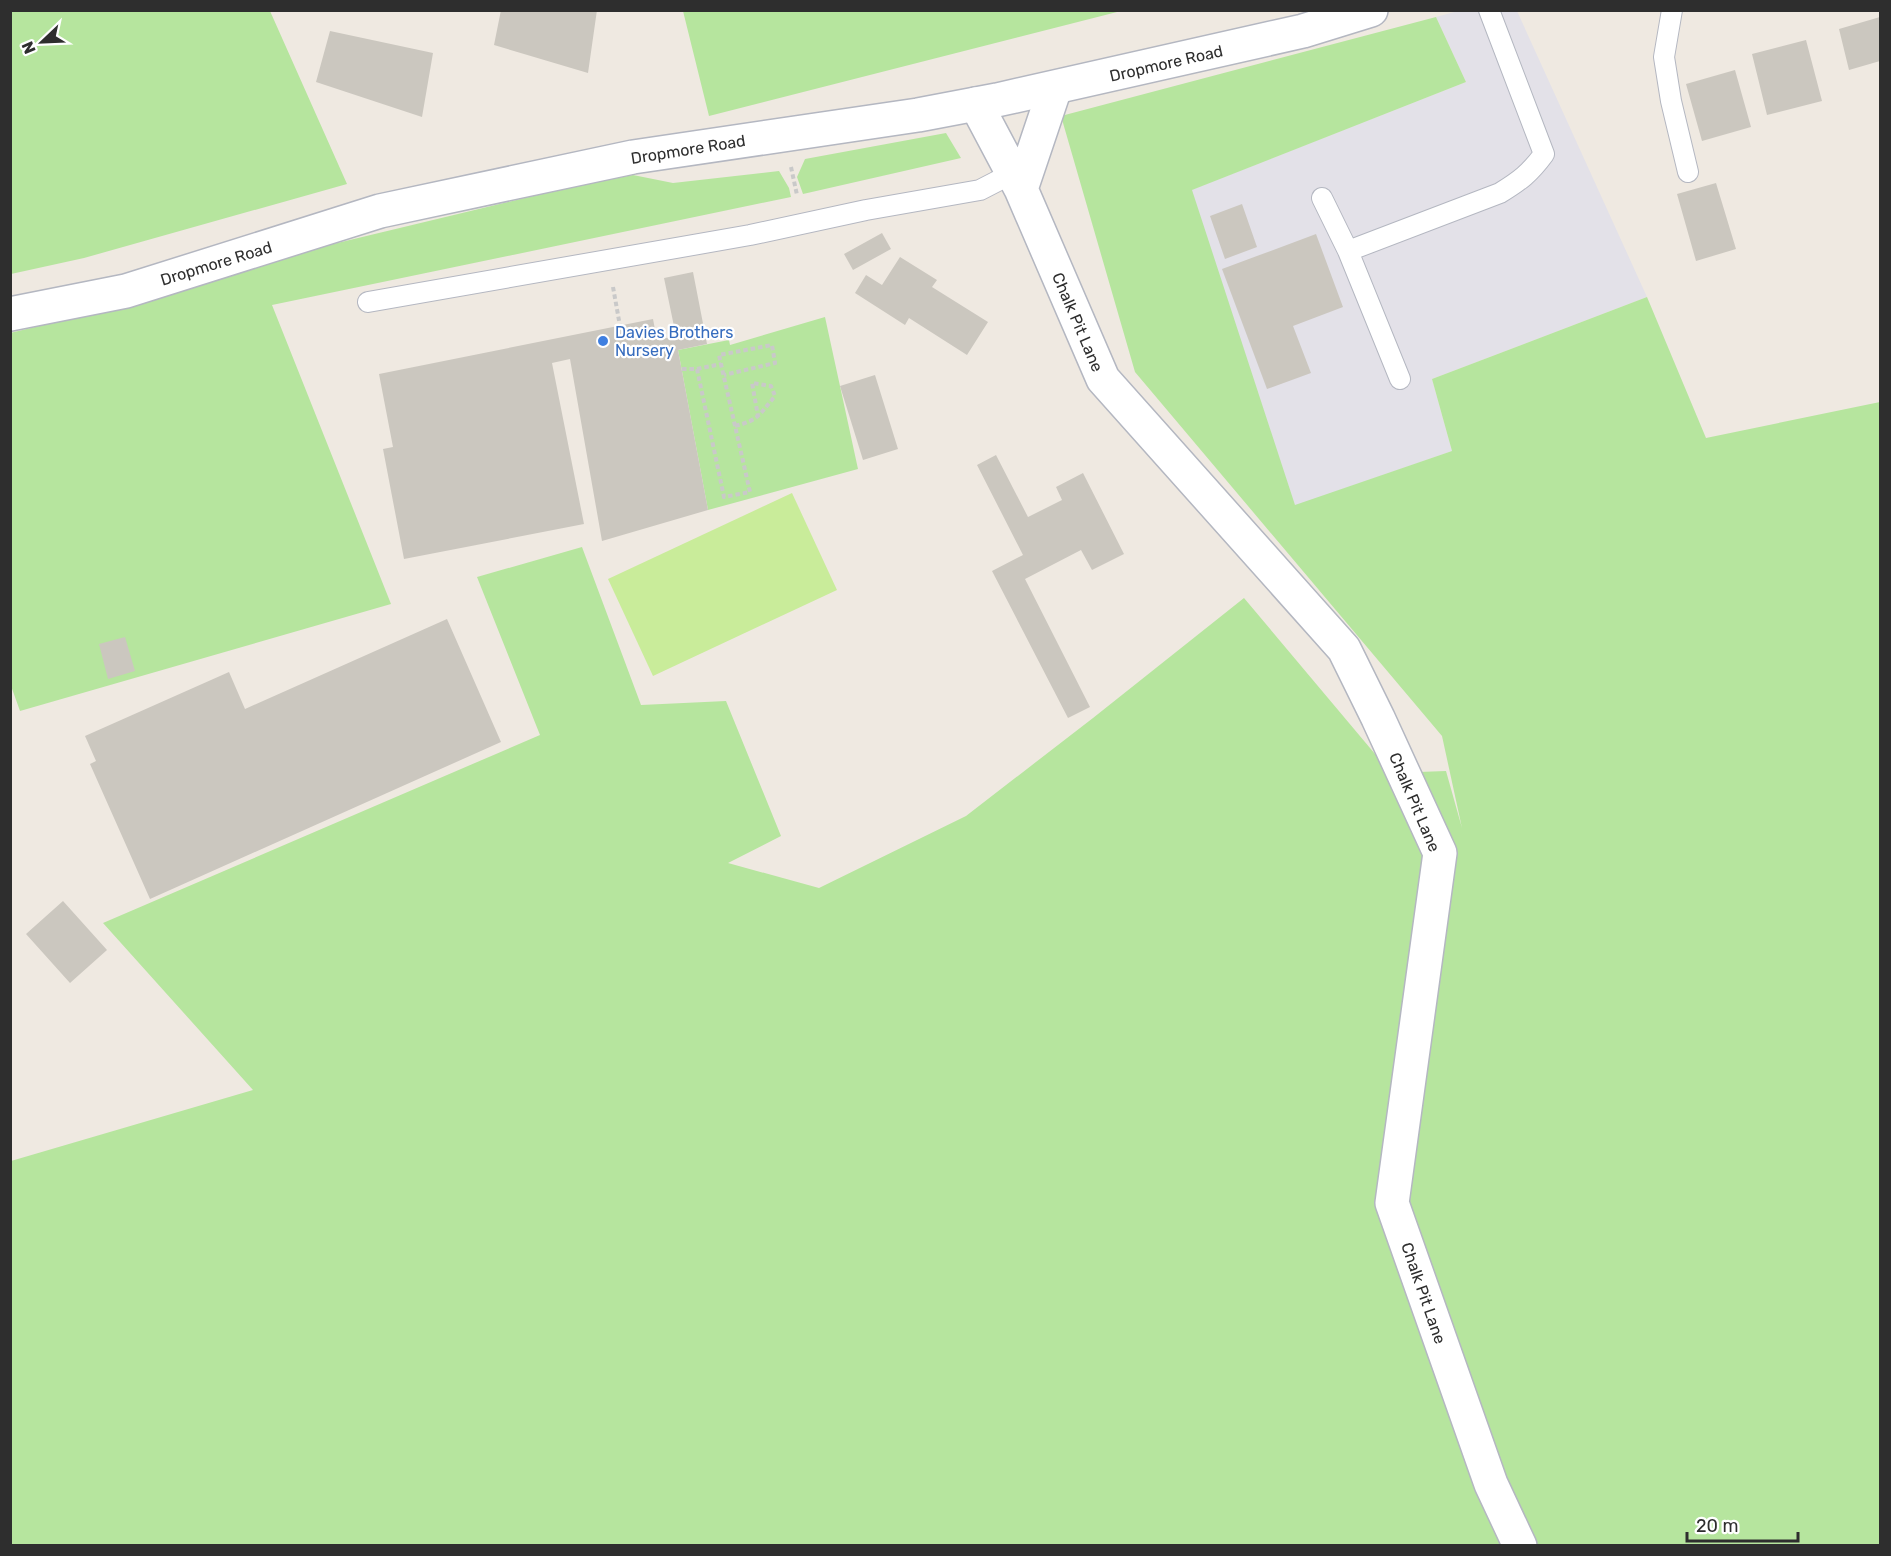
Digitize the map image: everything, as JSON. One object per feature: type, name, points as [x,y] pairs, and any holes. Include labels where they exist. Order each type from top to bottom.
[{"type":"street","name":"Dropmore Road","points":[[10,314],[126,291],[380,212],[633,157],[918,115],[1055,88],[1303,31],[1371,10]]},
{"type":"street","points":[[1017,181],[1055,88]]},
{"type":"street","name":"Chalk Pit Lane","points":[[976,104],[1017,181],[1103,379],[1344,649],[1440,853],[1392,1203],[1491,1484],[1520,1545]]},
{"type":"lane","points":[[1348,251],[1500,193],[1522,181],[1544,154],[1489,10]]},
{"type":"lane","points":[[1672,10],[1664,57],[1671,101],[1688,172]]},
{"type":"lane","points":[[368,302],[750,235],[1017,181]]},
{"type":"lane","points":[[1322,198],[1348,251],[1400,379]]},
{"type":"path","points":[[783,135],[803,223]]},
{"type":"path","points":[[608,260],[620,326]]},
{"type":"path","points":[[697,369],[724,497],[750,492],[719,355],[772,345],[775,363],[724,375]]},
{"type":"path","points":[[682,369],[697,369],[721,364]]},
{"type":"path","points":[[735,426],[754,421],[775,396],[771,386],[752,383],[758,416]]},
{"type":"shaded area","points":[[1458,11],[1517,11],[1647,297],[1432,379],[1452,451],[1295,506],[1191,190],[1466,82],[1436,17]]},
{"type":"green space","points":[[683,10],[1121,11],[709,116]]},
{"type":"green space","points":[[10,11],[270,11],[347,184],[84,258],[11,274]]},
{"type":"green space","points":[[1436,17],[1466,82],[1192,190],[1295,505],[1452,451],[1432,379],[1647,297],[1706,438],[1880,402],[1880,1545],[11,1546],[11,1161],[253,1090],[103,923],[540,735],[477,577],[582,547],[641,705],[726,701],[781,836],[728,863],[819,888],[966,816],[1244,598],[1391,773],[1446,771],[1462,828],[1442,736],[1135,372],[1061,116]]},
{"type":"green space","points":[[946,133],[961,158],[803,194],[797,177],[805,159]]},
{"type":"green space","points":[[779,171],[789,188],[791,197],[272,305],[391,604],[20,711],[10,683],[10,333],[148,300],[279,257],[571,187],[633,175],[673,183]]},
{"type":"green space","points":[[825,317],[858,469],[708,510],[678,350],[729,340],[730,345]]},
{"type":"green space","points":[[792,493],[837,590],[653,676],[608,579]]},
{"type":"building","points":[[501,10],[597,10],[588,73],[494,45]]},
{"type":"building","points":[[1880,17],[1880,61],[1849,70],[1839,29]]},
{"type":"building","points":[[330,31],[433,53],[422,117],[316,82]]},
{"type":"building","points":[[1806,40],[1822,101],[1767,115],[1752,54]]},
{"type":"building","points":[[1735,70],[1751,127],[1702,141],[1686,84]]},
{"type":"building","points":[[1716,183],[1736,249],[1696,261],[1677,194]]},
{"type":"building","points":[[1242,204],[1257,247],[1225,259],[1210,216]]},
{"type":"building","points":[[882,233],[891,249],[853,270],[844,254]]},
{"type":"building","points":[[1316,234],[1343,307],[1293,326],[1311,373],[1267,389],[1222,269]]},
{"type":"building","points":[[900,257],[937,280],[932,287],[988,322],[967,355],[909,318],[905,325],[855,293],[866,275],[882,285]]},
{"type":"building","points":[[693,272],[707,344],[678,350],[708,510],[602,541],[570,359],[552,363],[584,524],[404,559],[383,449],[393,447],[379,374],[653,319],[657,340],[676,336],[664,278]]},
{"type":"building","points":[[875,375],[898,449],[863,460],[840,386]]},
{"type":"building","points":[[996,455],[1028,517],[1062,500],[1056,487],[1083,473],[1124,554],[1092,570],[1081,550],[1025,579],[1090,707],[1068,718],[992,571],[1023,555],[977,465]]},
{"type":"building","points":[[447,619],[501,742],[150,899],[90,764],[96,761],[85,736],[229,672],[245,709]]},
{"type":"building","points":[[125,637],[135,671],[108,679],[99,644]]},
{"type":"building","points":[[63,901],[107,950],[70,983],[26,934]]},
{"type":"place","name":"Davies Brothers Nursery","points":[[603,341]]}]
